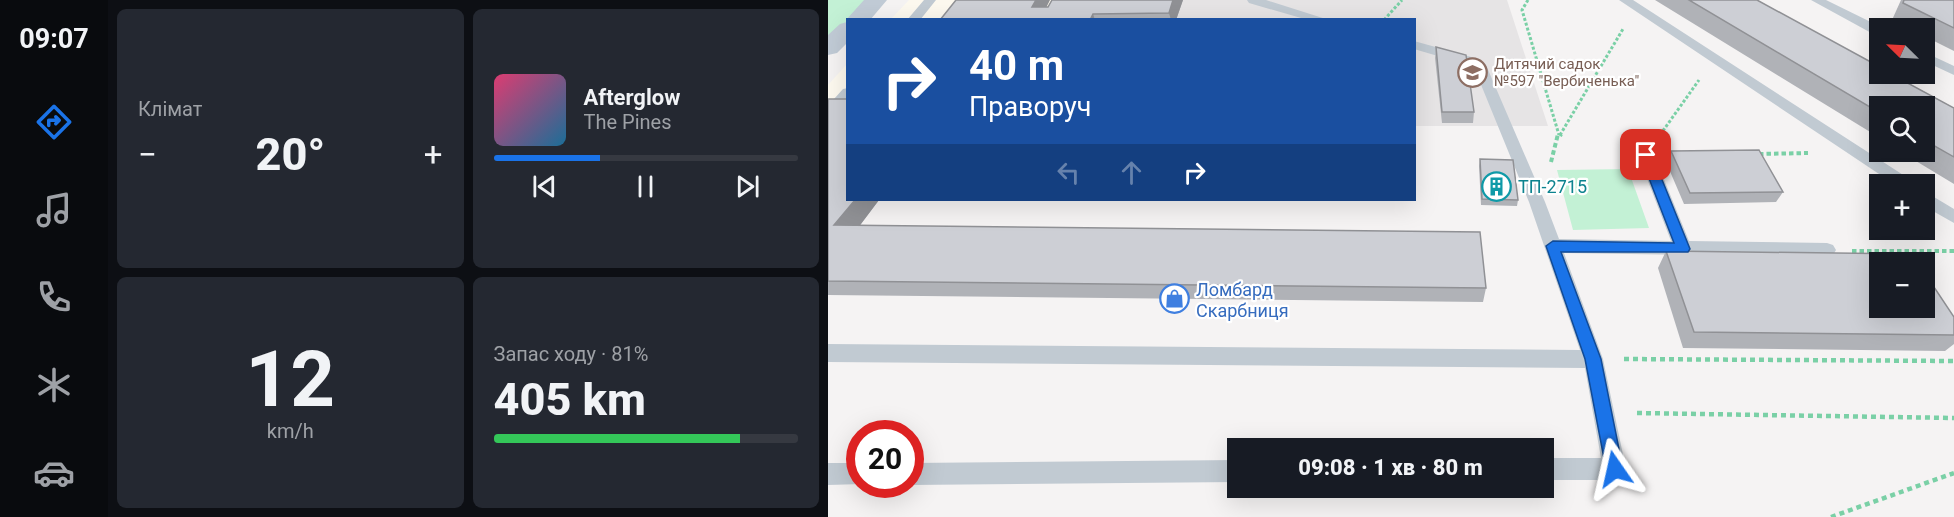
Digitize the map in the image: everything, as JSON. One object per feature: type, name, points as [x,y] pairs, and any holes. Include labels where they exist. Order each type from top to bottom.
[{"type":"street","points":[[859,18],[876,0]]},
{"type":"street","points":[[828,48],[846,31]]},
{"type":"lane","points":[[915,18],[930,0]]},
{"type":"lane","points":[[1253,0],[1316,18]]},
{"type":"lane","points":[[1817,0],[1869,27]]},
{"type":"lane","points":[[1630,3],[1890,174]]},
{"type":"lane","points":[[1416,46],[1470,61],[1481,68],[1538,202],[1593,359],[1615,469],[1554,469]]},
{"type":"lane","points":[[1935,62],[1954,71]]},
{"type":"lane","points":[[1646,155],[1683,249]]},
{"type":"lane","points":[[1935,204],[1954,217]]},
{"type":"lane","points":[[1553,246],[1827,250]]},
{"type":"lane","points":[[828,353],[1593,359]]},
{"type":"lane","points":[[924,474],[1227,471]]},
{"type":"lane","points":[[828,474],[846,474]]},
{"type":"path","points":[[1386,18],[1402,0]]},
{"type":"path","points":[[1528,0],[1522,10],[1559,136]]},
{"type":"path","points":[[1538,202],[1559,136],[1630,3]]},
{"type":"path","points":[[1646,155],[1713,58]]},
{"type":"path","points":[[1752,154],[1857,153]]},
{"type":"path","points":[[1827,250],[1954,251]]},
{"type":"path","points":[[1593,359],[1954,361]]},
{"type":"path","points":[[1604,413],[1954,418]]},
{"type":"path","points":[[1831,517],[1954,474]]},
{"type":"shaded area","points":[[909,0],[1120,0],[1111,18],[892,18]]},
{"type":"shaded area","name":"Дитячий садок №597 \"Вербиченька\"","points":[[1120,0],[1507,0],[1548,126],[1416,126],[1416,18],[1111,18]]},
{"type":"shaded area","points":[[846,65],[846,196],[828,196],[828,85]]},
{"type":"green space","points":[[828,0],[876,0],[851,18],[846,18],[846,30],[828,48]]},
{"type":"green space","points":[[1628,169],[1649,228],[1573,230],[1557,170]]},
{"type":"building","points":[[956,0],[1036,0],[1032,7],[1048,7],[1052,0],[1173,0],[1169,13],[1093,14],[1091,18],[942,18]]},
{"type":"building","points":[[1689,0],[1757,0],[1869,61],[1869,84],[1910,84],[1932,96],[1869,96],[1869,106]]},
{"type":"building","points":[[1904,0],[1954,0],[1954,28],[1935,18],[1903,3]]},
{"type":"building","points":[[1436,47],[1466,55],[1474,112],[1442,112]]},
{"type":"building","points":[[1935,98],[1954,108],[1954,157],[1935,146]]},
{"type":"building","points":[[828,99],[846,99],[846,201],[854,201],[834,225],[1480,232],[1486,288],[828,281]]},
{"type":"building","points":[[1759,150],[1783,192],[1690,193],[1671,151]]},
{"type":"building","name":"ТП-2715","points":[[1480,159],[1513,160],[1518,200],[1482,199]]},
{"type":"building","points":[[1666,251],[1869,253],[1869,318],[1935,318],[1935,288],[1954,317],[1954,335],[1694,332]]},
{"type":"place","name":"Дитячий садок №597 \"Вербиченька\"","points":[[1473,73]]},
{"type":"place","name":"ТП-2715","points":[[1497,186]]},
{"type":"place","name":"Ломбард Скарбниця","points":[[1175,299]]},
{"type":"route","points":[[1615,469],[1593,359],[1553,246],[1683,249],[1646,155]]}]
